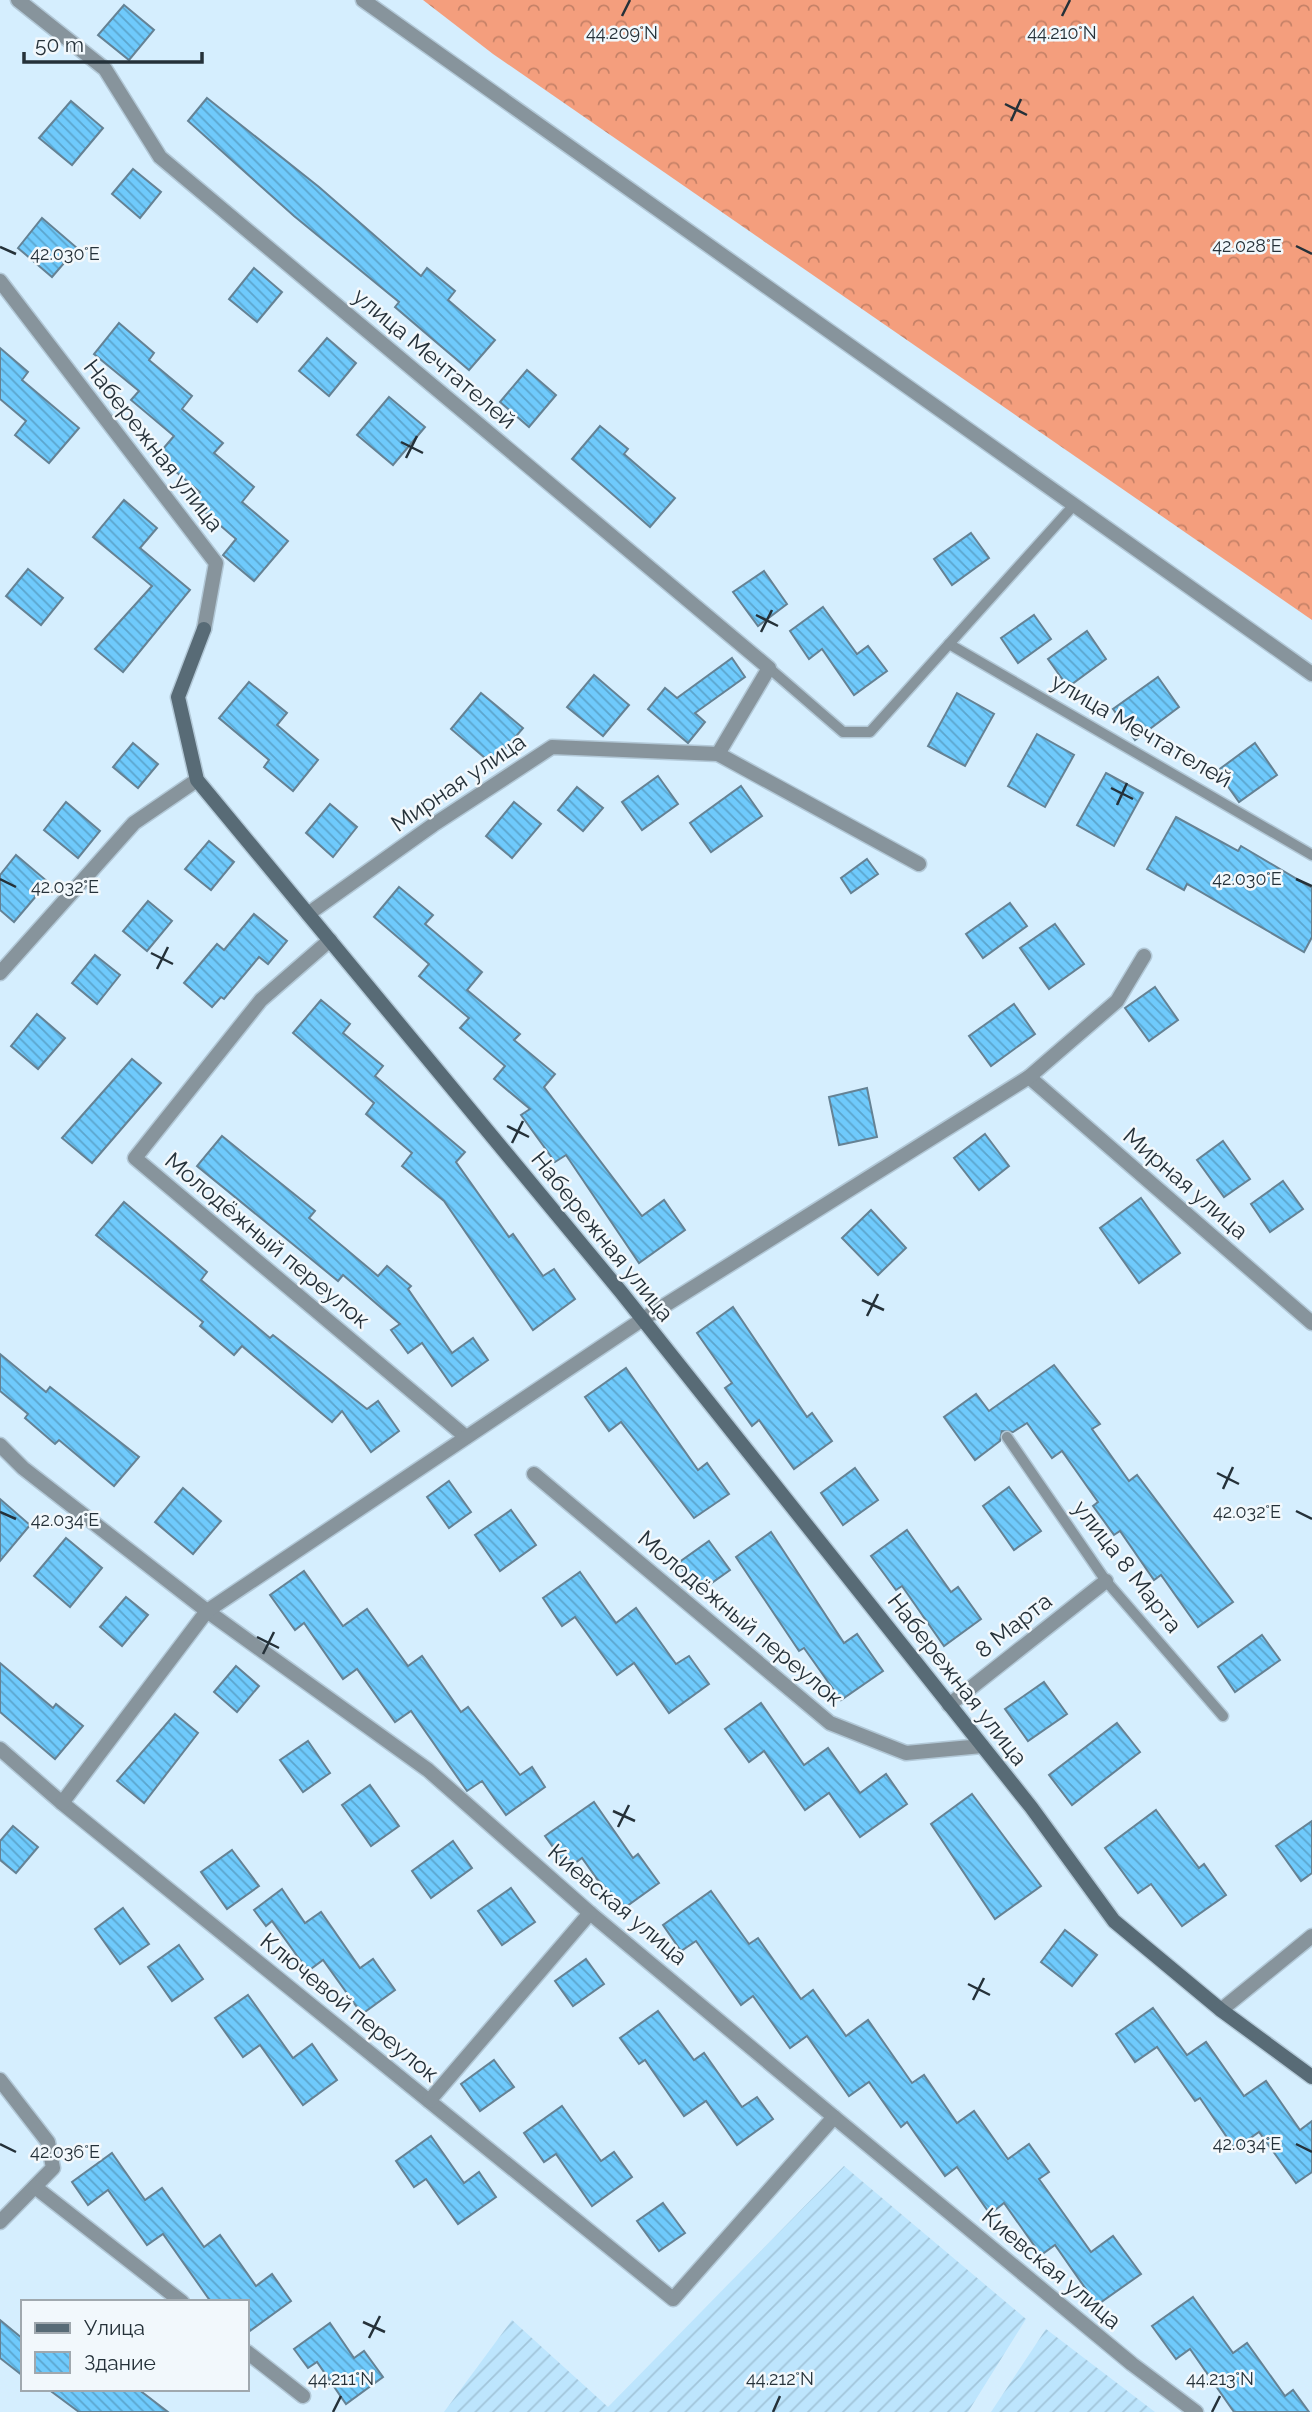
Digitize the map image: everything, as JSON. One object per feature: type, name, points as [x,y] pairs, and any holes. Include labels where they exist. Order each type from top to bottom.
[{"type":"street","name":"улица Мечтателей","points":[[18,0],[105,69],[160,157],[769,668]]},
{"type":"street","points":[[362,0],[1312,674]]},
{"type":"street","name":"Набережная улица","points":[[0,281],[216,563],[204,629],[178,697],[197,780],[642,1319],[982,1746],[1114,1921],[1221,2010],[1312,2077]]},
{"type":"street","points":[[718,754],[769,668]]},
{"type":"street","name":"Мирная улица","points":[[308,914],[433,825],[552,747],[718,754],[919,864]]},
{"type":"street","points":[[0,973],[134,823],[197,780]]},
{"type":"street","name":"Молодёжный переулок","points":[[330,940],[261,1000],[135,1158],[466,1437]]},
{"type":"street","points":[[62,1803],[207,1611],[642,1319],[1029,1077],[1117,1001],[1144,956]]},
{"type":"street","name":"Мирная улица","points":[[1029,1077],[1312,1323]]},
{"type":"street","name":"Киевская улица","points":[[0,1445],[23,1468],[207,1611],[428,1770],[590,1913],[834,2117],[1132,2364],[1196,2412]]},
{"type":"street","name":"Молодёжный переулок","points":[[534,1474],[830,1723],[906,1754],[982,1746]]},
{"type":"street","name":"8 Марта","points":[[949,1705],[1106,1581]]},
{"type":"street","name":"Ключевой переулок","points":[[0,1749],[62,1803],[673,2299],[834,2117]]},
{"type":"street","points":[[429,2101],[590,1913]]},
{"type":"street","points":[[1221,2010],[1312,1936]]},
{"type":"street","points":[[0,2080],[48,2142],[53,2168],[0,2222]]},
{"type":"street","points":[[34,2187],[179,2300]]},
{"type":"street","points":[[248,2353],[303,2396]]},
{"type":"lane","points":[[769,668],[843,732],[870,732],[1074,505]]},
{"type":"lane","name":"улица Мечтателей","points":[[949,645],[1312,855]]},
{"type":"lane","name":"улица 8 Марта","points":[[1007,1437],[1106,1581],[1223,1716]]},
{"type":"shaded area","points":[[844,2166],[1026,2319],[968,2412],[444,2412],[512,2320],[608,2407]]},
{"type":"shaded area","points":[[1046,2329],[1155,2412],[991,2412]]},
{"type":"green space","points":[[423,0],[1312,0],[1312,620],[493,54]]},
{"type":"building","points":[[124,5],[154,30],[129,60],[98,35]]},
{"type":"building","points":[[207,98],[319,187],[421,276],[427,268],[455,291],[448,300],[495,340],[469,370],[395,307],[399,302],[294,216],[188,121]]},
{"type":"building","points":[[71,101],[103,128],[72,165],[39,138]]},
{"type":"building","points":[[133,169],[161,192],[140,218],[112,194]]},
{"type":"building","points":[[42,218],[77,248],[52,277],[18,248]]},
{"type":"building","points":[[254,268],[282,292],[257,322],[229,299]]},
{"type":"building","points":[[119,323],[154,353],[149,360],[192,396],[182,409],[223,443],[214,453],[254,487],[242,502],[288,541],[254,581],[223,555],[236,539],[192,501],[200,492],[157,456],[174,436],[131,400],[139,391],[94,354]]},
{"type":"building","points":[[327,338],[356,363],[329,396],[299,371]]},
{"type":"building","points":[[0,348],[28,372],[22,380],[79,428],[49,463],[15,435],[26,421],[0,399]]},
{"type":"building","points":[[527,370],[556,395],[529,427],[500,402]]},
{"type":"building","points":[[389,397],[425,427],[393,465],[357,435]]},
{"type":"building","points":[[600,426],[628,449],[624,454],[675,498],[650,527],[572,459]]},
{"type":"building","points":[[124,500],[157,528],[140,548],[190,590],[123,672],[95,649],[152,586],[93,537]]},
{"type":"building","points":[[971,533],[989,558],[952,585],[934,559]]},
{"type":"building","points":[[28,569],[63,598],[41,625],[6,596]]},
{"type":"building","points":[[764,571],[787,604],[758,626],[733,592]]},
{"type":"building","points":[[823,607],[857,654],[868,646],[887,671],[854,695],[822,649],[809,659],[790,631]]},
{"type":"building","points":[[1034,615],[1051,639],[1018,663],[1001,638]]},
{"type":"building","points":[[1087,631],[1106,659],[1068,687],[1048,659]]},
{"type":"building","points":[[732,658],[745,677],[695,713],[705,722],[688,743],[648,709],[665,688],[677,698]]},
{"type":"building","points":[[594,675],[629,705],[603,736],[567,707]]},
{"type":"building","points":[[1158,677],[1179,707],[1135,740],[1113,709]]},
{"type":"building","points":[[249,682],[287,713],[277,725],[318,760],[293,791],[264,767],[269,760],[219,718]]},
{"type":"building","points":[[481,693],[523,728],[492,764],[451,729]]},
{"type":"building","points":[[957,693],[994,714],[965,766],[928,746]]},
{"type":"building","points":[[1037,734],[1074,755],[1045,807],[1008,786]]},
{"type":"building","points":[[133,743],[158,764],[138,788],[113,767]]},
{"type":"building","points":[[1255,743],[1277,775],[1239,802],[1217,771]]},
{"type":"building","points":[[1106,773],[1143,793],[1114,846],[1077,825]]},
{"type":"building","points":[[658,776],[678,804],[642,830],[622,802]]},
{"type":"building","points":[[741,786],[762,816],[711,852],[690,823]]},
{"type":"building","points":[[577,787],[603,808],[583,831],[558,810]]},
{"type":"building","points":[[66,802],[100,831],[78,858],[44,830]]},
{"type":"building","points":[[514,802],[541,824],[512,858],[486,836]]},
{"type":"building","points":[[330,804],[357,827],[333,857],[306,833]]},
{"type":"building","points":[[1176,817],[1238,851],[1241,846],[1312,888],[1312,937],[1304,952],[1187,884],[1184,890],[1147,869]]},
{"type":"building","points":[[209,841],[234,862],[211,890],[185,869]]},
{"type":"building","points":[[16,855],[48,882],[14,922],[0,910],[0,875]]},
{"type":"building","points":[[867,859],[878,874],[851,893],[841,878]]},
{"type":"building","points":[[399,887],[433,915],[425,924],[482,972],[467,990],[520,1034],[514,1040],[555,1074],[544,1087],[642,1216],[664,1200],[685,1230],[639,1263],[566,1155],[555,1162],[521,1115],[530,1109],[494,1079],[505,1066],[460,1028],[469,1018],[419,976],[429,964],[374,917]]},
{"type":"building","points":[[148,901],[172,921],[147,951],[123,931]]},
{"type":"building","points":[[1010,903],[1027,926],[983,958],[966,934]]},
{"type":"building","points":[[254,914],[287,941],[268,964],[259,957],[224,999],[221,997],[212,1007],[184,983],[217,944],[224,950]]},
{"type":"building","points":[[1055,924],[1084,964],[1049,989],[1020,948]]},
{"type":"building","points":[[95,955],[120,975],[97,1004],[72,983]]},
{"type":"building","points":[[1155,987],[1178,1020],[1149,1041],[1125,1008]]},
{"type":"building","points":[[321,1000],[350,1024],[343,1033],[383,1066],[375,1076],[465,1152],[456,1162],[509,1237],[513,1234],[543,1276],[554,1269],[575,1299],[533,1330],[444,1201],[402,1166],[412,1153],[366,1114],[374,1103],[293,1033]]},
{"type":"building","points":[[1014,1004],[1035,1034],[991,1066],[969,1036]]},
{"type":"building","points":[[37,1014],[65,1038],[38,1069],[11,1046]]},
{"type":"building","points":[[132,1059],[161,1083],[92,1163],[62,1138]]},
{"type":"building","points":[[867,1088],[877,1137],[839,1145],[829,1097]]},
{"type":"building","points":[[985,1134],[1009,1166],[979,1190],[954,1158]]},
{"type":"building","points":[[222,1136],[315,1211],[309,1218],[378,1276],[387,1266],[411,1286],[408,1289],[452,1353],[473,1338],[488,1360],[452,1386],[422,1343],[408,1353],[391,1330],[400,1324],[343,1275],[338,1281],[197,1166]]},
{"type":"building","points":[[1223,1141],[1250,1179],[1224,1197],[1197,1160]]},
{"type":"building","points":[[1283,1181],[1303,1209],[1270,1232],[1251,1204]]},
{"type":"building","points":[[1141,1198],[1180,1253],[1139,1283],[1100,1228]]},
{"type":"building","points":[[124,1202],[207,1272],[201,1280],[270,1338],[273,1335],[367,1409],[378,1401],[399,1431],[371,1452],[342,1411],[332,1422],[242,1346],[234,1355],[200,1326],[203,1322],[96,1235]]},
{"type":"building","points":[[871,1210],[906,1248],[878,1275],[842,1238]]},
{"type":"building","points":[[733,1307],[807,1417],[812,1413],[832,1441],[794,1469],[759,1420],[752,1426],[725,1388],[732,1383],[697,1333]]},
{"type":"building","points":[[0,1354],[46,1392],[50,1387],[139,1457],[114,1486],[59,1440],[55,1444],[25,1418],[28,1414],[0,1391]]},
{"type":"building","points":[[1054,1365],[1100,1424],[1092,1429],[1129,1481],[1137,1475],[1233,1602],[1198,1627],[1161,1575],[1154,1580],[1120,1531],[1114,1535],[1093,1506],[1098,1502],[1062,1451],[1052,1458],[1027,1423],[1013,1432],[1002,1431],[1000,1441],[975,1460],[944,1417],[976,1394],[989,1411]]},
{"type":"building","points":[[626,1368],[698,1470],[707,1463],[729,1494],[694,1518],[621,1422],[609,1431],[585,1397]]},
{"type":"building","points":[[855,1468],[878,1500],[843,1525],[821,1493]]},
{"type":"building","points":[[449,1481],[471,1512],[449,1528],[427,1497]]},
{"type":"building","points":[[1009,1487],[1041,1531],[1014,1550],[983,1506]]},
{"type":"building","points":[[183,1488],[221,1521],[193,1554],[155,1522]]},
{"type":"building","points":[[0,1499],[30,1525],[0,1561]]},
{"type":"building","points":[[511,1510],[536,1545],[500,1571],[475,1535]]},
{"type":"building","points":[[907,1530],[951,1592],[958,1587],[981,1619],[944,1646],[902,1586],[896,1590],[871,1556]]},
{"type":"building","points":[[771,1532],[844,1643],[857,1634],[883,1671],[841,1700],[804,1648],[799,1651],[736,1557]]},
{"type":"building","points":[[66,1538],[102,1568],[70,1607],[34,1576]]},
{"type":"building","points":[[709,1541],[730,1570],[699,1592],[678,1563]]},
{"type":"building","points":[[304,1571],[343,1626],[367,1609],[408,1666],[422,1656],[461,1712],[468,1707],[520,1775],[532,1767],[545,1787],[506,1815],[482,1781],[467,1791],[411,1711],[395,1722],[357,1669],[343,1679],[304,1623],[295,1630],[270,1595]]},
{"type":"building","points":[[580,1572],[616,1623],[636,1608],[676,1664],[689,1656],[709,1684],[669,1713],[634,1663],[617,1675],[575,1617],[562,1626],[543,1598]]},
{"type":"building","points":[[126,1597],[148,1615],[122,1646],[100,1627]]},
{"type":"building","points":[[1262,1635],[1280,1660],[1235,1692],[1218,1667]]},
{"type":"building","points":[[0,1663],[53,1708],[56,1704],[83,1726],[55,1759],[0,1712]]},
{"type":"building","points":[[236,1666],[259,1686],[237,1712],[214,1692]]},
{"type":"building","points":[[1044,1682],[1067,1714],[1028,1741],[1005,1709]]},
{"type":"building","points":[[761,1703],[804,1765],[828,1748],[860,1793],[886,1774],[907,1804],[860,1837],[829,1793],[805,1810],[764,1751],[749,1762],[725,1729]]},
{"type":"building","points":[[175,1714],[198,1733],[144,1803],[117,1781]]},
{"type":"building","points":[[1117,1723],[1140,1752],[1072,1805],[1049,1775]]},
{"type":"building","points":[[308,1741],[330,1773],[303,1792],[280,1760]]},
{"type":"building","points":[[370,1785],[399,1826],[371,1846],[342,1805]]},
{"type":"building","points":[[972,1794],[1041,1886],[995,1919],[931,1824]]},
{"type":"building","points":[[594,1802],[633,1858],[638,1854],[659,1883],[620,1911],[582,1858],[568,1868],[545,1836]]},
{"type":"building","points":[[1156,1810],[1199,1868],[1204,1864],[1226,1895],[1182,1926],[1151,1884],[1138,1893],[1105,1848]]},
{"type":"building","points":[[1312,1821],[1312,1873],[1301,1881],[1276,1846]]},
{"type":"building","points":[[13,1826],[38,1847],[16,1873],[0,1860],[0,1841]]},
{"type":"building","points":[[453,1841],[472,1868],[431,1898],[412,1871]]},
{"type":"building","points":[[232,1850],[259,1886],[227,1909],[201,1872]]},
{"type":"building","points":[[511,1888],[535,1922],[502,1945],[478,1911]]},
{"type":"building","points":[[282,1889],[305,1923],[321,1912],[360,1968],[373,1959],[395,1990],[362,2014],[323,1960],[308,1971],[272,1921],[266,1926],[254,1910]]},
{"type":"building","points":[[711,1891],[749,1944],[758,1938],[801,1999],[813,1990],[846,2036],[868,2020],[912,2083],[924,2075],[957,2123],[974,2111],[1008,2159],[1029,2144],[1049,2172],[1039,2179],[1091,2252],[1113,2236],[1141,2274],[1097,2305],[1055,2245],[1041,2255],[1004,2203],[990,2214],[957,2167],[945,2176],[907,2122],[901,2127],[869,2082],[849,2096],[807,2036],[790,2048],[753,1996],[741,2005],[696,1941],[681,1951],[663,1925]]},
{"type":"building","points":[[123,1908],[149,1944],[120,1964],[95,1929]]},
{"type":"building","points":[[1065,1930],[1097,1955],[1072,1986],[1041,1962]]},
{"type":"building","points":[[179,1945],[203,1979],[172,2001],[148,1967]]},
{"type":"building","points":[[586,1959],[604,1984],[573,2006],[555,1981]]},
{"type":"building","points":[[248,1995],[293,2058],[312,2044],[337,2080],[303,2105],[260,2045],[243,2057],[215,2018]]},
{"type":"building","points":[[1153,2008],[1187,2055],[1206,2042],[1244,2096],[1266,2081],[1300,2130],[1312,2121],[1312,2172],[1296,2183],[1259,2132],[1235,2149],[1200,2098],[1195,2101],[1157,2047],[1135,2062],[1116,2034]]},
{"type":"building","points":[[658,2011],[694,2060],[704,2053],[742,2107],[757,2097],[773,2119],[737,2145],[706,2101],[684,2116],[645,2060],[639,2064],[620,2038]]},
{"type":"building","points":[[494,2060],[514,2087],[480,2111],[461,2084]]},
{"type":"building","points":[[562,2106],[601,2161],[614,2152],[632,2177],[592,2206],[556,2154],[544,2162],[524,2133]]},
{"type":"building","points":[[431,2136],[464,2183],[479,2172],[496,2197],[458,2224],[426,2179],[414,2187],[396,2161]]},
{"type":"building","points":[[112,2153],[145,2200],[162,2188],[204,2247],[220,2235],[256,2286],[272,2274],[291,2301],[248,2332],[248,2300],[210,2300],[163,2234],[147,2245],[108,2190],[88,2205],[72,2182]]},
{"type":"building","points":[[663,2203],[685,2233],[659,2251],[637,2221]]},
{"type":"building","points":[[1193,2297],[1233,2353],[1247,2343],[1285,2396],[1293,2390],[1309,2412],[1234,2412],[1190,2349],[1176,2359],[1152,2326]]},
{"type":"building","points":[[0,2320],[21,2337],[21,2374],[0,2358]]},
{"type":"building","points":[[330,2323],[354,2358],[364,2351],[383,2377],[346,2404],[317,2362],[308,2368],[294,2349]]},
{"type":"building","points":[[51,2391],[141,2391],[168,2412],[79,2412]]}]
